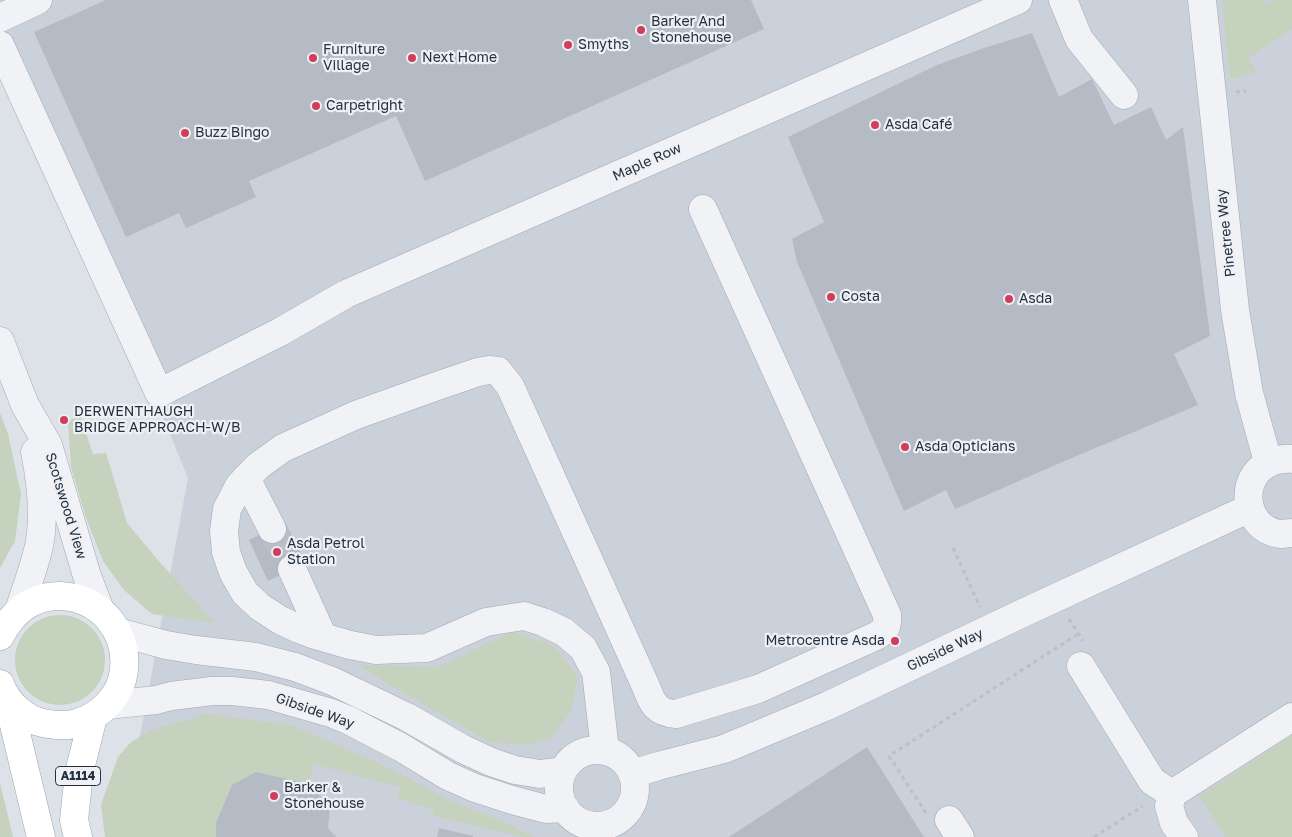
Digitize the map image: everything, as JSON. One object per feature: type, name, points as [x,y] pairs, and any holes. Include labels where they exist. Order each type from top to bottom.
[{"type":"main road","points":[[3,692],[22,713],[38,722],[57,726],[76,724],[101,711],[119,689],[124,670],[124,651],[118,632],[100,610],[85,601],[68,596],[51,596],[34,601],[7,622]]},
{"type":"main road","points":[[3,692],[41,837]]},
{"type":"main road","name":"A1114","points":[[78,837],[74,820],[79,773],[101,711]]},
{"type":"street","points":[[2,11],[38,0]]},
{"type":"street","name":"Maple Row","points":[[0,45],[159,393],[280,332],[346,294],[1018,0]]},
{"type":"street","points":[[1063,0],[1079,39],[1124,95]]},
{"type":"street","name":"Pinetree Way","points":[[1202,0],[1234,310],[1249,393],[1280,461]]},
{"type":"street","points":[[605,750],[596,672],[583,648],[564,632],[544,622],[524,616],[486,622],[427,648],[400,650],[376,650],[350,646],[312,634],[280,620],[260,607],[245,593],[233,572],[226,552],[224,531],[227,509],[239,486],[246,478],[258,466],[283,448],[356,414],[478,372],[498,371],[510,386],[653,703],[658,709],[665,713],[676,714],[758,689],[885,631],[888,623],[887,616],[703,209]]},
{"type":"street","name":"Scotswood View","points":[[0,341],[25,405],[48,445],[87,576],[100,610]]},
{"type":"street","name":"Scotswood View","points":[[7,622],[39,545],[41,521],[41,493],[38,470],[25,405]]},
{"type":"street","points":[[1280,461],[1258,470],[1251,480],[1248,503],[1257,521],[1268,529],[1280,534],[1292,533]]},
{"type":"street","points":[[246,478],[272,529]]},
{"type":"street","name":"Gibside Way","points":[[632,774],[724,749],[827,706],[1250,508]]},
{"type":"street","points":[[292,570],[323,637]]},
{"type":"street","points":[[118,632],[166,645],[256,656],[295,667],[332,681],[383,705],[490,762],[515,770],[540,774],[562,771]]},
{"type":"street","points":[[1081,666],[1162,787],[1174,823],[1184,837]]},
{"type":"street","name":"Gibside Way","points":[[101,711],[171,696],[212,691],[268,695],[331,713],[348,720],[402,748],[448,776],[475,788],[546,809],[565,808]]},
{"type":"street","points":[[1162,787],[1292,717]]},
{"type":"street","points":[[605,750],[622,759],[628,766],[635,786],[634,798],[620,818],[596,831],[571,816],[565,808],[559,790],[562,771],[576,756],[585,751],[605,750]]},
{"type":"path","points":[[947,826],[889,756],[1078,634]]},
{"type":"path","points":[[1094,837],[1145,804],[1162,787]]},
{"type":"shaded area","points":[[0,0],[1292,0],[1292,837],[124,837],[122,833],[188,478],[0,20]]},
{"type":"green space","points":[[1222,0],[1264,0],[1267,4],[1274,0],[1292,0],[1292,29],[1248,58],[1257,72],[1230,79]]},
{"type":"green space","points":[[0,413],[8,434],[21,494],[15,541],[0,568]]},
{"type":"green space","points":[[80,416],[93,454],[106,453],[127,523],[215,623],[152,614],[124,590],[103,561],[86,518],[71,467],[68,421]]},
{"type":"green space","points":[[60,615],[77,618],[92,628],[102,643],[105,660],[102,677],[92,692],[77,702],[60,705],[43,702],[28,692],[18,677],[15,660],[18,643],[28,628],[43,618]]},
{"type":"green space","points":[[512,631],[554,646],[578,677],[571,711],[551,738],[525,745],[490,742],[391,686],[359,665],[439,667]]},
{"type":"green space","points":[[205,714],[291,725],[387,767],[447,799],[535,837],[524,837],[433,816],[434,809],[398,799],[400,787],[313,764],[309,784],[256,772],[232,785],[216,823],[216,837],[105,837],[101,805],[118,757],[130,743],[149,731]]},
{"type":"green space","points":[[1292,735],[1292,837],[1225,837],[1199,796]]},
{"type":"green space","points":[[0,783],[13,837],[0,837]]},
{"type":"building","points":[[106,0],[751,0],[764,29],[425,181],[396,116],[249,181],[256,197],[186,228],[179,213],[126,237],[34,32]]},
{"type":"building","name":"Asda","points":[[1032,33],[1059,97],[1092,79],[1114,125],[1151,107],[1166,140],[1183,127],[1210,336],[1174,354],[1198,405],[955,509],[946,490],[904,511],[797,262],[792,239],[824,222],[788,137],[937,65]]},
{"type":"building","name":"Asda Petrol Station","points":[[285,522],[306,563],[268,581],[249,540]]},
{"type":"building","points":[[867,747],[924,837],[729,837]]},
{"type":"building","name":"Barker & Stonehouse","points":[[256,772],[309,784],[330,807],[328,828],[336,837],[216,837],[216,823],[232,785]]},
{"type":"building","points":[[439,828],[473,836],[473,837],[437,837]]},
{"type":"tunnel","points":[[272,529],[292,569]]},
{"type":"place","name":"Barker And Stonehouse","points":[[641,30]]},
{"type":"place","name":"Smyths","points":[[568,45]]},
{"type":"place","name":"Furniture Village","points":[[313,58]]},
{"type":"place","name":"Next Home","points":[[412,58]]},
{"type":"place","name":"Carpetright","points":[[316,106]]},
{"type":"place","name":"Asda Café","points":[[875,125]]},
{"type":"place","name":"Buzz Bingo","points":[[185,133]]},
{"type":"place","name":"Costa","points":[[831,297]]},
{"type":"place","name":"Asda","points":[[1009,299]]},
{"type":"place","name":"DERWENTHAUGH BRIDGE APPROACH-W/B","points":[[64,420]]},
{"type":"place","name":"Asda Opticians","points":[[905,447]]},
{"type":"place","name":"Asda Petrol Station","points":[[277,552]]},
{"type":"place","name":"Metrocentre Asda","points":[[895,641]]},
{"type":"place","name":"Barker & Stonehouse","points":[[274,796]]}]
